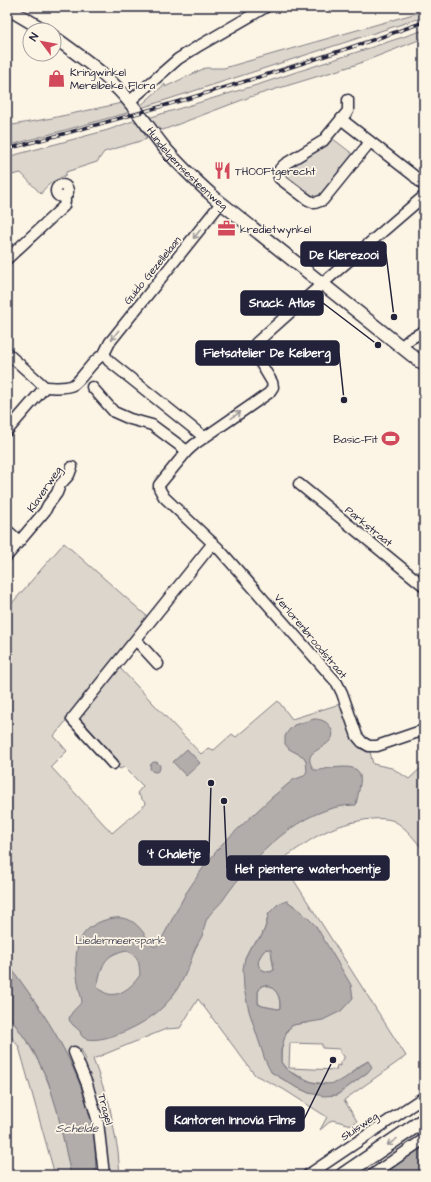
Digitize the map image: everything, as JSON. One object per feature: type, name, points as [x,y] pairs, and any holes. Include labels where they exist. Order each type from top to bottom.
[{"type":"highway","points":[[343,1175],[424,1120]]},
{"type":"main road","points":[[7,8],[31,22]]},
{"type":"main road","name":"Hundelgemsesteenweg","points":[[62,43],[104,75],[130,101],[169,153],[193,178],[221,203],[424,365]]},
{"type":"street","points":[[130,101],[178,59],[266,7]]},
{"type":"street","points":[[348,100],[348,111],[323,141],[280,168],[278,173],[279,178],[308,200],[315,203],[323,200],[370,142]]},
{"type":"street","points":[[341,119],[413,175],[424,186]]},
{"type":"street","points":[[323,283],[332,277],[424,196]]},
{"type":"street","points":[[7,258],[64,206],[64,197]]},
{"type":"street","name":"Guido Gezellelaan","points":[[45,387],[66,387],[74,385],[95,360],[104,354],[110,342],[221,203]]},
{"type":"street","name":"Verlorenbroodstraat","points":[[323,283],[256,343],[254,352],[272,382],[273,387],[269,392],[204,437],[187,451],[159,485],[159,488],[164,497],[213,543],[337,684],[342,693],[357,736],[362,742],[369,746],[377,746],[424,730]]},
{"type":"street","points":[[402,346],[410,339],[424,331]]},
{"type":"street","points":[[7,353],[45,387],[7,431]]},
{"type":"street","points":[[104,354],[109,361],[204,437]]},
{"type":"street","points":[[92,387],[114,412],[130,419],[152,425],[187,451]]},
{"type":"street","name":"Klaverweg","points":[[7,556],[45,511],[57,493],[60,485],[69,475],[72,467]]},
{"type":"street","name":"Parkstraat","points":[[299,484],[424,586]]},
{"type":"street","points":[[7,530],[19,541]]},
{"type":"street","points":[[113,764],[72,719],[213,543]]},
{"type":"street","points":[[136,640],[158,664]]},
{"type":"street","name":"Tragel","points":[[74,1052],[87,1084],[98,1122],[104,1175]]},
{"type":"street","name":"Sluisweg","points":[[308,1175],[424,1097]]},
{"type":"street","points":[[372,1175],[424,1139]]},
{"type":"green space","points":[[424,11],[424,17],[141,108],[140,106],[165,84],[165,87],[205,68],[224,68]]},
{"type":"green space","points":[[424,30],[424,38],[355,65],[250,97],[163,130],[156,128],[148,118],[260,84]]},
{"type":"green space","points":[[122,103],[128,110],[127,113],[7,146],[7,126]]},
{"type":"green space","points":[[133,121],[138,123],[147,139],[104,152],[97,162],[66,172],[66,175],[48,185],[41,194],[21,173],[7,176],[7,157],[108,130]]},
{"type":"green space","points":[[332,138],[354,155],[320,198],[312,199],[286,179],[284,170]]},
{"type":"green space","name":"Liedermeerspark","points":[[64,543],[149,618],[54,736],[67,751],[51,767],[112,833],[146,804],[137,793],[143,786],[124,767],[120,769],[77,719],[118,666],[201,754],[208,748],[214,750],[232,734],[236,737],[278,701],[292,719],[343,703],[351,735],[358,746],[363,750],[364,747],[369,748],[373,764],[392,768],[409,779],[424,765],[424,851],[403,827],[394,821],[387,819],[369,819],[349,823],[319,835],[281,860],[406,1056],[344,1100],[357,1121],[352,1125],[332,1120],[320,1130],[327,1117],[283,1089],[255,1075],[198,999],[180,1028],[166,1029],[93,1059],[109,1103],[118,1151],[120,1175],[96,1175],[94,1135],[89,1112],[72,1066],[61,1044],[35,1002],[7,963],[7,609]],"holes":[[[287,901],[302,912],[316,926],[307,1023],[299,1023],[294,1025],[286,1033],[282,1047],[281,1062],[288,1071],[312,1082],[332,1085],[345,1079],[359,1066],[368,1061],[368,1072],[337,1095],[309,1093],[271,1072],[245,958],[251,946],[261,937],[269,913]],[[290,1043],[322,1044],[322,1048],[340,1049],[340,1053],[344,1056],[344,1059],[340,1062],[340,1066],[337,1065],[336,1070],[289,1068]],[[81,1049],[86,1060],[77,1064],[72,1053]]]},
{"type":"green space","points":[[266,949],[271,950],[274,970],[270,972],[261,969],[258,964],[260,957]]},
{"type":"green space","points":[[265,985],[275,990],[277,993],[280,1008],[278,1009],[262,1006],[258,1003],[258,992],[261,986]]},
{"type":"green space","points":[[7,1013],[30,1046],[48,1082],[59,1116],[71,1175],[55,1175],[19,1047],[7,1031]]},
{"type":"water","points":[[319,719],[329,725],[333,732],[330,741],[311,755],[310,762],[314,770],[344,767],[357,770],[360,774],[360,787],[356,805],[336,807],[316,814],[297,824],[263,851],[248,867],[221,903],[207,918],[202,936],[183,979],[170,999],[157,1012],[135,1027],[110,1037],[94,1040],[87,1039],[82,1036],[80,1031],[69,1020],[72,1012],[82,1001],[77,978],[76,955],[78,944],[83,935],[91,927],[102,921],[112,918],[122,918],[135,923],[151,944],[153,946],[157,946],[186,893],[203,868],[223,843],[271,798],[293,780],[304,776],[307,771],[304,757],[289,749],[285,744],[285,736],[294,725]],"holes":[[[126,950],[138,960],[140,975],[136,981],[120,993],[108,994],[102,991],[97,986],[102,967],[105,962],[108,958],[118,952]]]},
{"type":"water","points":[[187,749],[200,763],[186,776],[173,762]]},
{"type":"water","points":[[155,762],[160,767],[155,772],[150,767]]},
{"type":"water","points":[[287,901],[302,912],[316,926],[351,985],[353,998],[341,1011],[323,1020],[293,1025],[287,1030],[281,1050],[281,1062],[286,1069],[309,1081],[324,1084],[338,1082],[368,1061],[372,1067],[368,1072],[337,1095],[324,1096],[309,1093],[271,1072],[265,1060],[249,1011],[244,989],[243,969],[245,958],[251,946],[261,937],[269,913],[278,904]],"holes":[[[266,949],[271,950],[274,970],[270,972],[261,969],[258,964],[260,957]],[[265,985],[275,990],[279,996],[280,1008],[278,1009],[258,1004],[258,992],[261,986]]]},
{"type":"water","name":"Schelde","points":[[7,963],[36,1002],[72,1065],[89,1111],[94,1135],[96,1175],[71,1175],[57,1110],[48,1081],[33,1050],[7,1013]]},
{"type":"water","points":[[424,1142],[424,1175],[376,1175]]},
{"type":"railway","points":[[7,149],[217,90],[424,22]]},
{"type":"place","name":"Kringwinkel Merelbeke Flora","points":[[57,78]]},
{"type":"place","name":"THOOFtgerecht","points":[[222,171]]},
{"type":"place","name":"kredietwynkel","points":[[227,229]]},
{"type":"place","name":"De Klerezooi","points":[[394,317]]},
{"type":"place","name":"Snack Atlas","points":[[378,345]]},
{"type":"place","name":"Fietsatelier De Keiberg","points":[[344,400]]},
{"type":"place","name":"Basic-Fit","points":[[391,439]]},
{"type":"place","name":"'t Chaletje","points":[[211,783]]},
{"type":"place","name":"Het pientere waterhoentje","points":[[224,801]]},
{"type":"place","name":"Kantoren Innovia Films","points":[[333,1060]]}]
